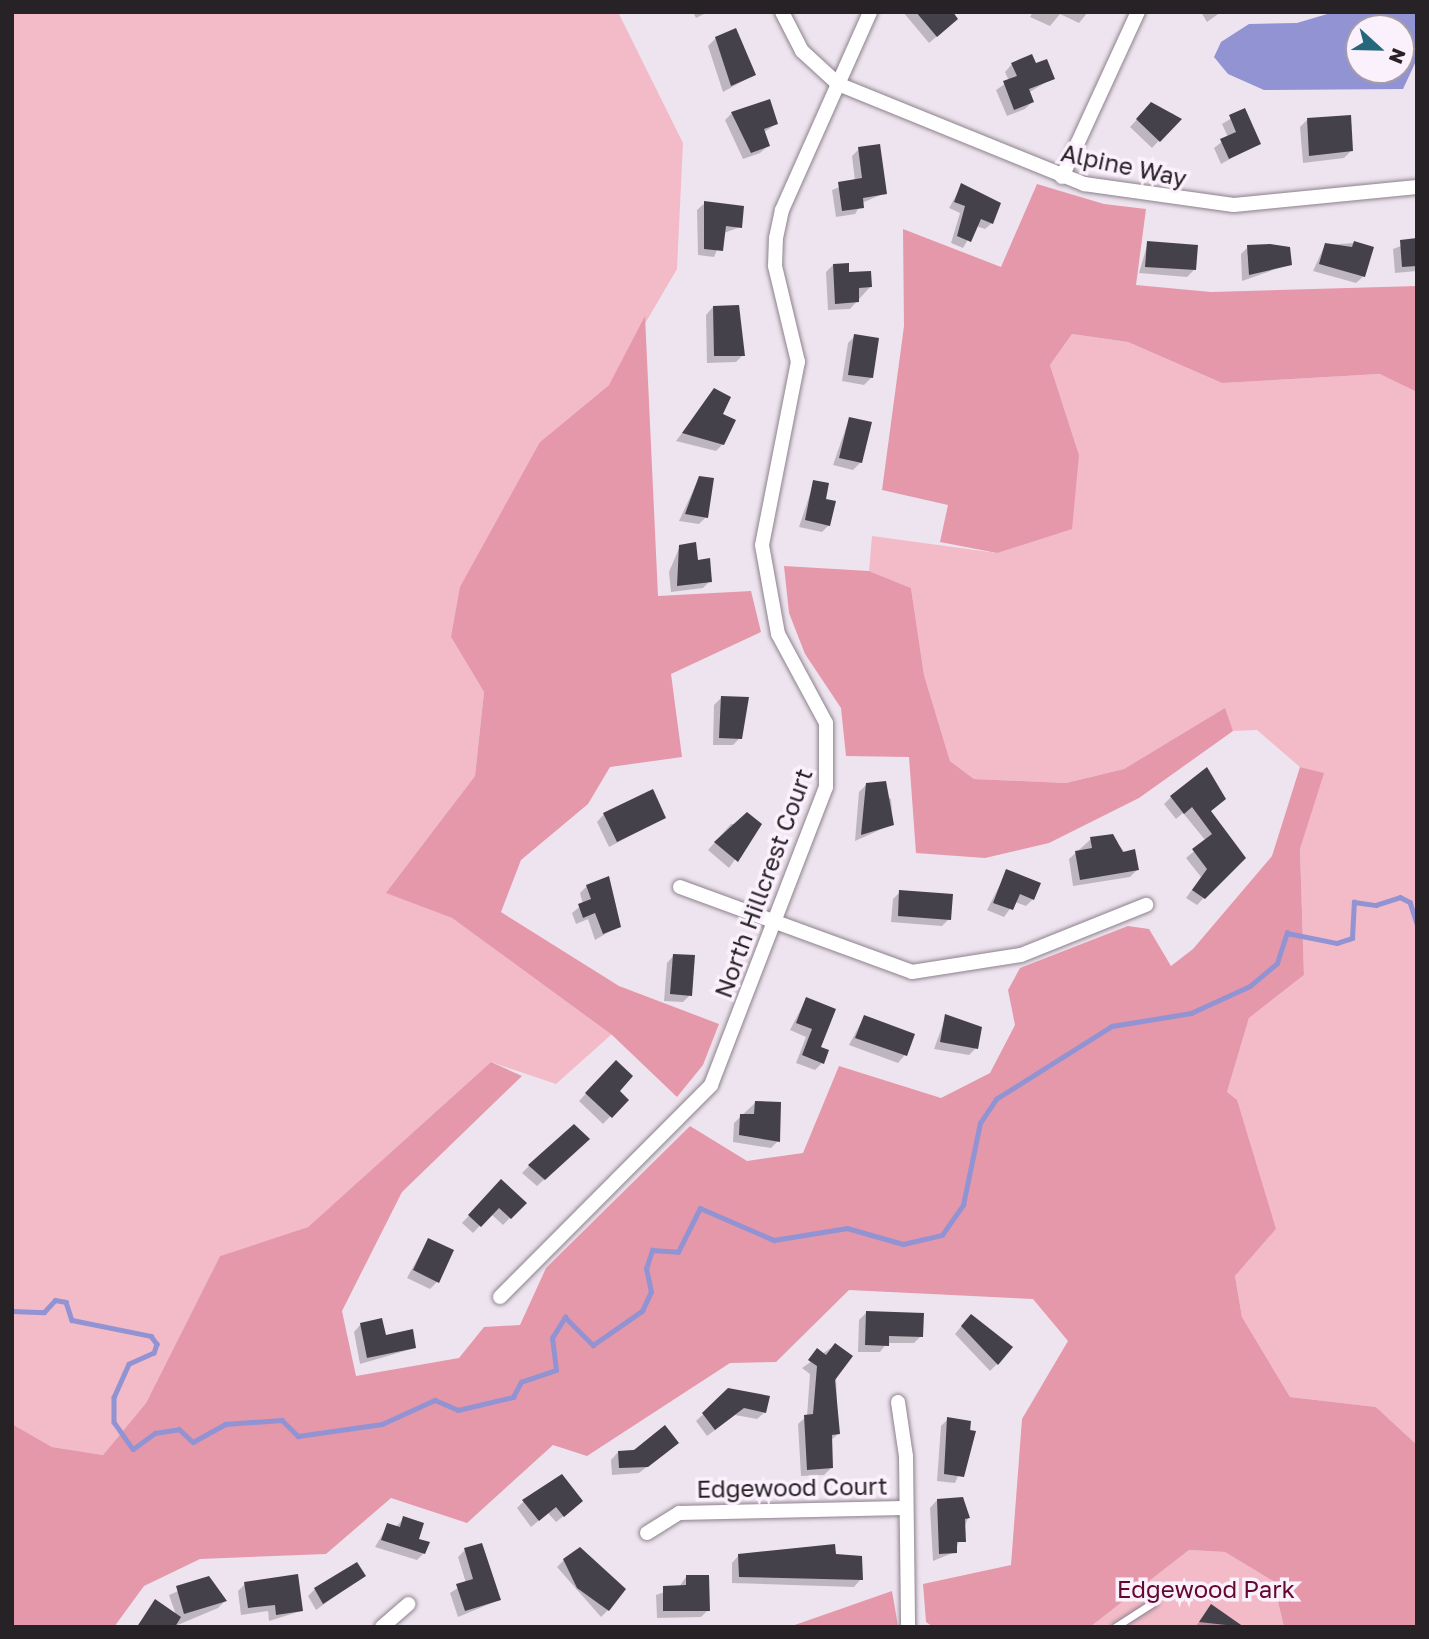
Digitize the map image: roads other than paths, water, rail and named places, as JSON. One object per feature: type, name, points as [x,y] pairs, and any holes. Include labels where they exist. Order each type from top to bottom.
[{"type":"street","name":"Alpine Way","points":[[782,12],[802,51],[838,84],[1062,177],[1133,195],[1234,205],[1417,187]]},
{"type":"street","name":"North Hillcrest Court","points":[[500,1297],[711,1085],[826,787],[830,744],[826,723],[789,661],[766,583],[767,503],[798,362],[777,275],[776,238],[782,210],[870,12]]},
{"type":"street","points":[[1062,177],[1138,12]]},
{"type":"street","points":[[680,887],[912,972],[985,964],[1146,905]]},
{"type":"street","name":"Edgewood Court","points":[[898,1402],[906,1456],[903,1508],[908,1627]]},
{"type":"street","name":"Edgewood Court","points":[[647,1533],[679,1513],[903,1508]]},
{"type":"street","points":[[382,1627],[408,1604]]},
{"type":"lane","points":[[1115,1627],[1154,1602]]},
{"type":"water","points":[[1334,12],[1417,12],[1417,59],[1415,63],[1415,14],[1345,14],[1345,84],[1405,84],[1403,89],[1264,90],[1228,74],[1214,57],[1221,42],[1249,24],[1297,23]]},
{"type":"waterway","points":[[12,1311],[44,1312],[55,1300],[66,1302],[72,1320],[151,1336],[157,1344],[154,1353],[129,1364],[114,1397],[114,1422],[133,1449],[155,1433],[179,1429],[193,1442],[225,1424],[282,1420],[298,1436],[382,1424],[435,1400],[458,1410],[513,1397],[521,1382],[556,1370],[552,1338],[565,1317],[593,1345],[642,1311],[651,1292],[646,1269],[652,1250],[678,1252],[700,1208],[774,1240],[847,1228],[903,1244],[942,1235],[963,1205],[980,1123],[996,1099],[1112,1026],[1191,1013],[1250,986],[1277,963],[1287,933],[1337,943],[1352,938],[1354,902],[1376,905],[1400,897],[1410,902],[1417,923]]},
{"type":"park label","name":"Edgewood Park","points":[[1206,1589]]}]
